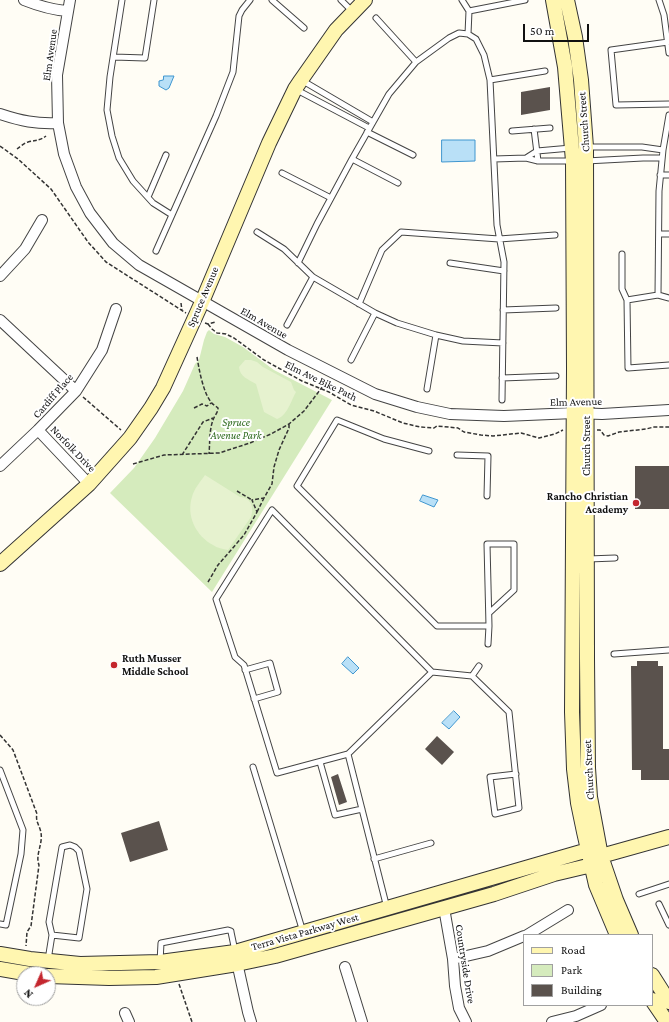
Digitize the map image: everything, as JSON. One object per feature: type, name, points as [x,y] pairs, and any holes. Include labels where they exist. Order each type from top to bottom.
[{"type":"street","points":[[24,0],[39,6],[68,12]]},
{"type":"street","name":"Elm Avenue","points":[[70,0],[57,75],[58,123],[64,154],[76,187],[90,213],[114,243],[139,265],[288,350],[375,394],[417,407],[450,414],[504,416],[580,413],[602,414],[669,410]]},
{"type":"street","name":"Spruce Avenue","points":[[0,564],[89,484],[130,438],[145,418],[163,388],[202,302],[270,143],[298,84],[336,30],[365,0]]},
{"type":"street","name":"Church Street","points":[[554,0],[579,154]]},
{"type":"street","name":"Church Street","points":[[567,0],[575,37],[581,80],[579,154],[580,413],[572,712],[574,769],[578,803],[594,857],[616,900],[630,934]]},
{"type":"street","points":[[0,114],[20,121],[58,123]]},
{"type":"street","points":[[0,276],[25,249],[42,220]]},
{"type":"street","name":"Cardiff Place","points":[[0,466],[79,393],[102,350],[116,309]]},
{"type":"street","points":[[0,320],[79,393]]},
{"type":"street","name":"Church Street","points":[[580,413],[587,558],[588,768],[594,857],[596,884],[618,934]]},
{"type":"street","name":"Norfolk Drive","points":[[38,430],[89,484]]},
{"type":"street","name":"Terra Vista Parkway West","points":[[56,976],[109,978],[156,977],[236,958],[303,933],[387,909],[669,837]]},
{"type":"street","name":"Terra Vista Parkway West","points":[[0,954],[80,964],[160,962],[275,956],[444,908],[554,874],[594,857]]},
{"type":"street","name":"Countryside Drive","points":[[444,908],[453,959],[456,993],[459,1008],[466,1022]]},
{"type":"street","points":[[529,934],[568,910]]},
{"type":"street","points":[[453,959],[488,951],[523,936]]},
{"type":"street","points":[[236,958],[248,1012],[252,1022]]},
{"type":"street","points":[[345,967],[362,1022]]},
{"type":"street","points":[[0,969],[16,972]]},
{"type":"street","points":[[653,977],[669,1002]]},
{"type":"street","points":[[653,1001],[667,1022]]},
{"type":"street","points":[[552,1022],[576,1016],[599,1006]]},
{"type":"lane","points":[[122,0],[110,78],[108,110],[112,136],[119,158],[133,181],[153,203],[172,215]]},
{"type":"lane","points":[[114,57],[146,58],[154,0]]},
{"type":"lane","points":[[156,251],[216,116],[233,72],[240,16],[242,10],[250,0]]},
{"type":"lane","points":[[272,0],[304,28]]},
{"type":"lane","points":[[341,0],[353,12]]},
{"type":"lane","points":[[462,0],[469,11],[468,34]]},
{"type":"lane","points":[[469,11],[525,0]]},
{"type":"lane","points":[[659,0],[667,18],[669,53]]},
{"type":"lane","points":[[376,18],[416,62]]},
{"type":"lane","points":[[298,263],[331,198],[389,94],[416,62],[449,38],[459,33],[468,34],[476,39],[484,55],[490,80],[497,226],[504,262],[502,400]]},
{"type":"lane","points":[[668,42],[611,50],[616,105],[669,104]]},
{"type":"lane","points":[[490,80],[546,71]]},
{"type":"lane","points":[[298,84],[373,122]]},
{"type":"lane","points":[[298,84],[368,130],[412,155]]},
{"type":"lane","points":[[658,295],[660,175],[669,116]]},
{"type":"lane","points":[[512,131],[550,128]]},
{"type":"lane","points":[[534,130],[538,161]]},
{"type":"lane","points":[[494,159],[526,158],[538,161],[579,154],[642,147],[663,150]]},
{"type":"lane","points":[[526,158],[537,151],[662,158]]},
{"type":"lane","points":[[148,197],[166,155]]},
{"type":"lane","points":[[352,159],[398,183]]},
{"type":"lane","points":[[282,173],[331,198]]},
{"type":"lane","points":[[660,175],[669,175]]},
{"type":"lane","points":[[257,232],[284,249],[313,277],[375,313],[397,323],[436,335],[463,341],[503,343]]},
{"type":"lane","points":[[360,304],[382,250],[401,232],[499,239],[556,236]]},
{"type":"lane","points":[[659,234],[669,234]]},
{"type":"lane","points":[[622,254],[622,289],[627,300],[628,368],[669,365]]},
{"type":"lane","points":[[450,263],[504,271]]},
{"type":"lane","points":[[287,325],[313,277]]},
{"type":"lane","points":[[627,300],[658,295],[669,298]]},
{"type":"lane","points":[[503,310],[556,308]]},
{"type":"lane","points":[[350,360],[375,313]]},
{"type":"lane","points":[[427,388],[436,335]]},
{"type":"lane","points":[[502,378],[556,376]]},
{"type":"lane","points":[[429,451],[384,439],[337,420],[297,486],[437,626],[489,626]]},
{"type":"lane","points":[[457,455],[488,456],[487,496]]},
{"type":"lane","points":[[432,672],[348,754],[277,773],[244,665],[234,656],[216,599],[272,510],[432,672],[472,676],[509,712],[516,774],[519,808],[495,814],[490,777],[516,774]]},
{"type":"lane","points":[[488,644],[489,613],[487,544],[514,544],[514,590],[489,613]]},
{"type":"lane","points":[[587,558],[615,558]]},
{"type":"lane","points":[[614,654],[669,650]]},
{"type":"lane","points":[[245,670],[270,663],[278,692],[254,699]]},
{"type":"lane","points":[[472,676],[478,666]]},
{"type":"lane","points":[[348,754],[387,909]]},
{"type":"lane","points":[[320,762],[334,815],[362,809]]},
{"type":"lane","points":[[253,768],[303,933]]},
{"type":"lane","points":[[0,770],[23,830],[21,854],[6,925],[0,924]]},
{"type":"lane","points":[[374,858],[431,843]]},
{"type":"lane","points":[[48,961],[52,935],[49,922],[62,847],[70,845],[76,847],[79,851],[87,889],[79,938],[52,935]]},
{"type":"lane","points":[[639,894],[669,884]]},
{"type":"lane","points":[[659,904],[669,925]]},
{"type":"lane","points":[[160,962],[161,943],[228,930],[231,931],[236,958]]},
{"type":"path","points":[[17,149],[24,144],[39,141],[46,136]]},
{"type":"path","points":[[0,146],[18,158],[51,190],[88,242],[106,262],[182,311],[181,304]]},
{"type":"path","name":"Elm Ave Bike Path","points":[[216,322],[208,324],[217,333],[226,334],[234,338],[285,372],[321,390],[329,392],[351,405],[374,411],[403,424],[420,427],[434,428],[438,426],[458,428],[464,432],[493,436],[521,433],[539,438],[555,434],[563,430]]},
{"type":"path","points":[[197,357],[199,374],[211,403],[218,408],[218,412],[213,418],[210,429],[209,454]]},
{"type":"path","points":[[133,464],[164,455],[219,453],[250,443],[272,434],[289,424],[304,412],[324,386]]},
{"type":"path","points":[[79,393],[130,438]]},
{"type":"path","points":[[194,408],[202,404],[207,406],[211,403]]},
{"type":"path","points":[[182,455],[203,422],[213,418]]},
{"type":"path","points":[[208,582],[218,565],[244,535],[272,484],[274,467],[279,450],[289,428],[289,424]]},
{"type":"path","points":[[600,430],[604,435],[608,436],[619,432],[654,427],[669,427]]},
{"type":"path","points":[[237,490],[252,500],[257,512]]},
{"type":"path","points":[[252,500],[264,498]]},
{"type":"path","points":[[179,982],[192,1022]]},
{"type":"green space","name":"Spruce Avenue Park","points":[[209,330],[214,334],[225,337],[243,347],[274,370],[332,400],[212,592],[110,493],[134,468],[155,438],[183,391],[195,364],[199,360],[204,340]]},
{"type":"green space","points":[[245,360],[257,362],[263,367],[291,382],[296,392],[286,412],[277,419],[264,412],[256,384],[241,373],[239,367]]},
{"type":"green space","points":[[205,475],[240,497],[250,501],[252,507],[251,517],[228,550],[216,547],[207,541],[197,531],[194,525],[190,511],[190,504],[196,488]]},
{"type":"water","points":[[164,76],[174,76],[169,88],[166,90],[159,86],[159,81],[163,80]]},
{"type":"water","points":[[442,140],[475,140],[475,161],[442,162]]},
{"type":"water","points":[[423,495],[438,500],[434,507],[420,501]]},
{"type":"water","points":[[348,657],[359,668],[353,674],[342,664]]},
{"type":"water","points":[[454,711],[460,717],[449,729],[442,723]]},
{"type":"building","points":[[550,87],[550,110],[521,115],[521,92]]},
{"type":"building","points":[[635,466],[669,466],[669,509],[635,509]]},
{"type":"building","points":[[637,661],[658,661],[658,666],[663,666],[663,749],[669,749],[669,780],[641,780],[641,770],[632,770],[631,666],[637,666]]},
{"type":"building","points":[[437,736],[454,752],[442,765],[425,749]]},
{"type":"building","points":[[338,774],[347,802],[339,805],[331,777]]},
{"type":"building","points":[[159,821],[168,850],[130,862],[121,833]]},
{"type":"place","name":"Rancho Christian Academy","points":[[636,503]]},
{"type":"place","name":"Ruth Musser Middle School","points":[[114,665]]}]
